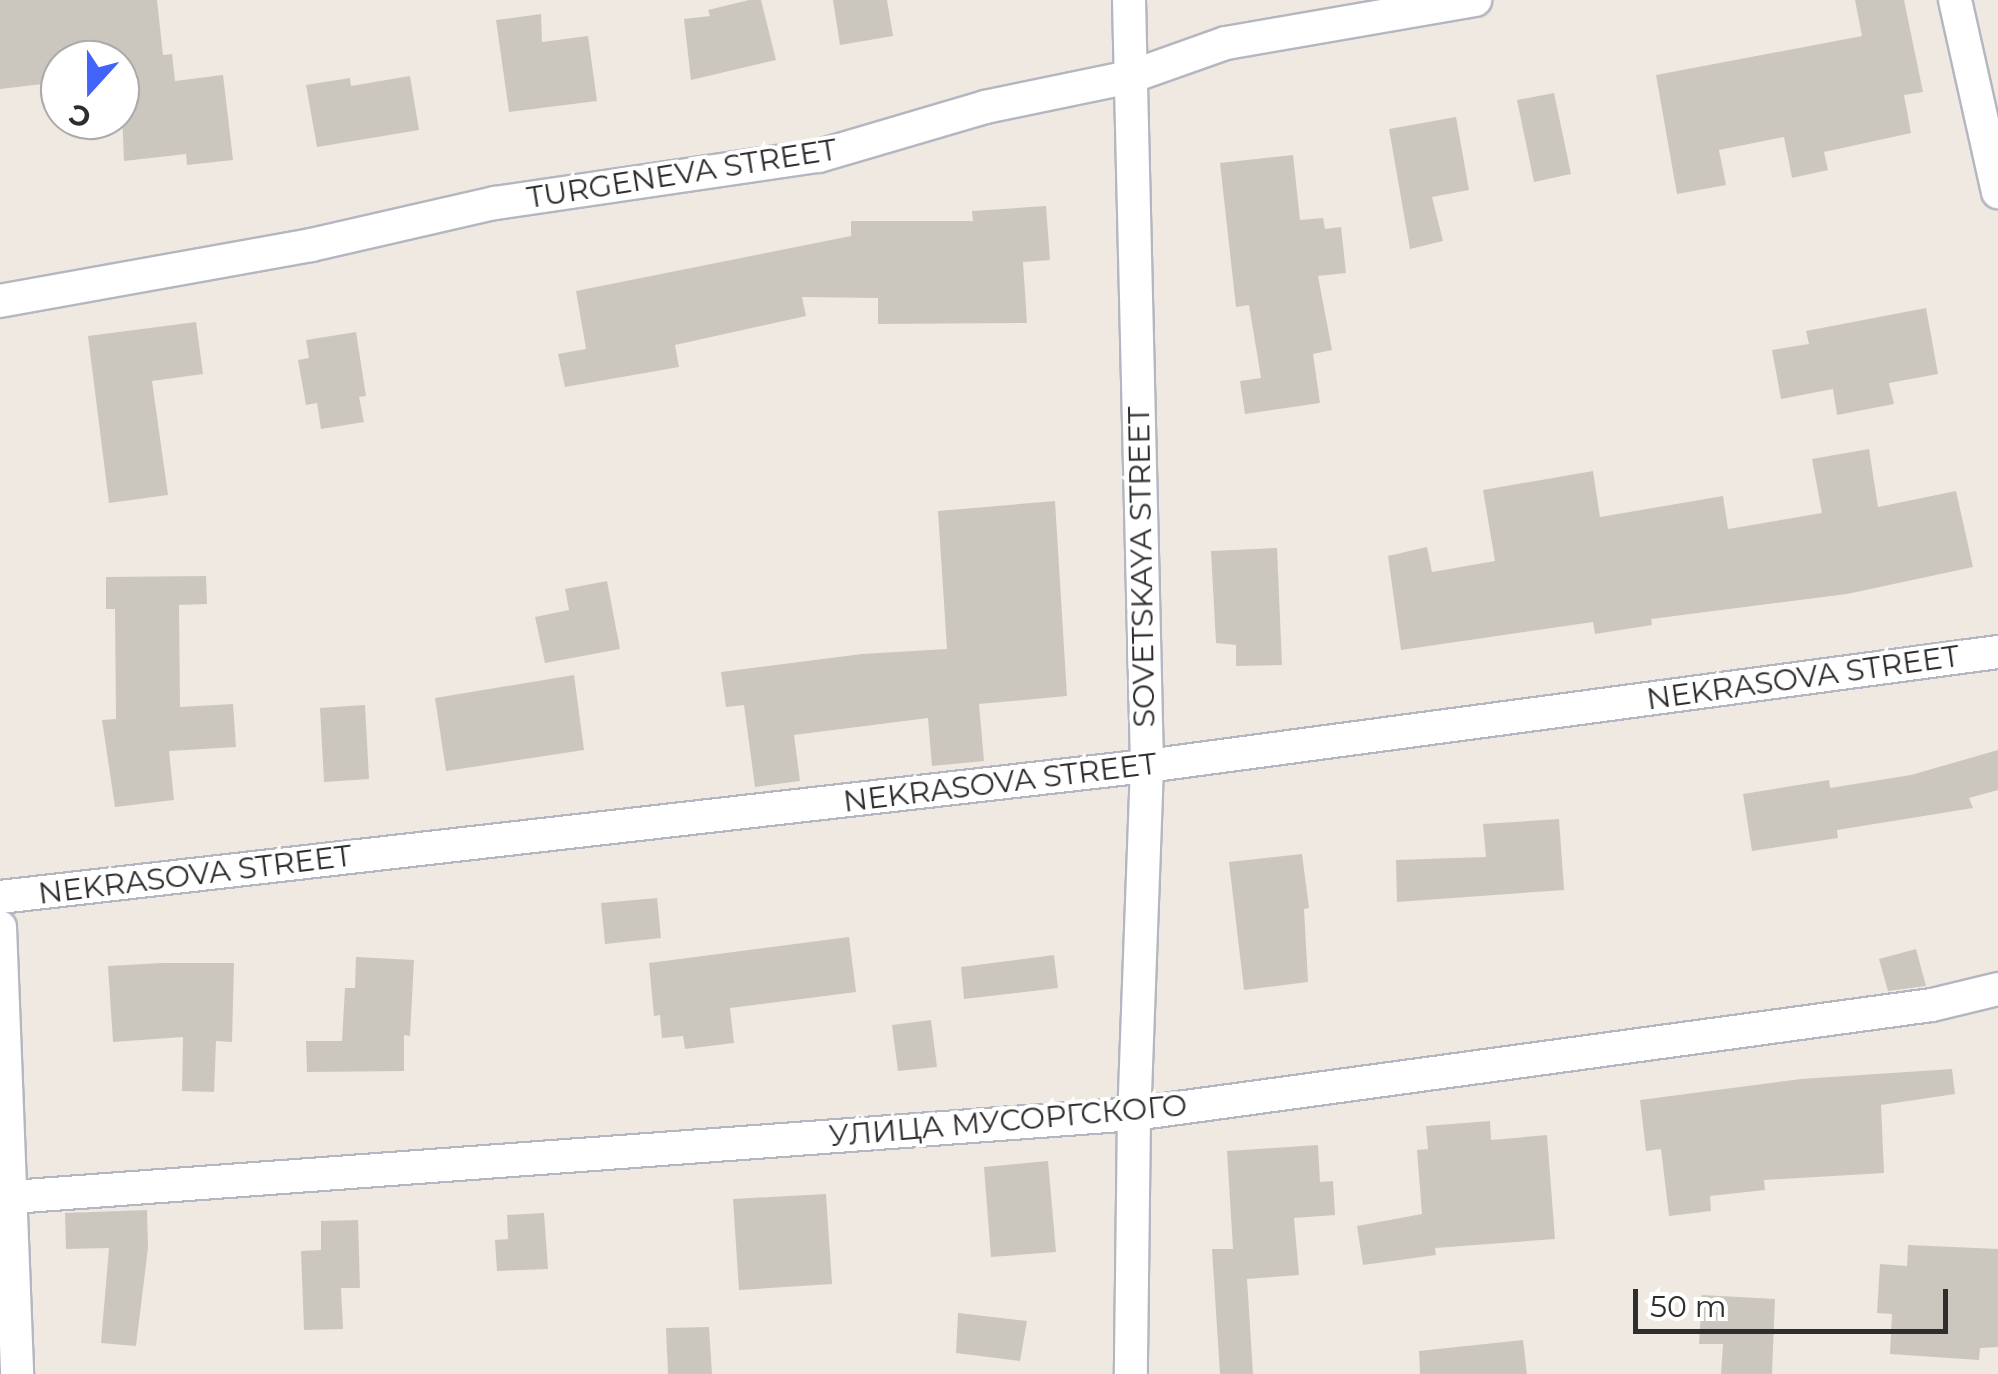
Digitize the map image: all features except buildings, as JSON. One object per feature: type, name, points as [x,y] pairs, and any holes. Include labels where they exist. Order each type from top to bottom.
[{"type":"street","name":"SOVETSKAYA STREET","points":[[1129,0],[1147,766],[1134,1114],[1131,1374]]},
{"type":"street","name":"TURGENEVA STREET","points":[[0,300],[311,245],[494,203],[819,156],[985,107],[1130,77],[1226,43],[1475,0]]},
{"type":"street","points":[[1956,0],[1998,192]]},
{"type":"street","name":"NEKRASOVA STREET","points":[[0,897],[1147,766],[1998,652]]},
{"type":"street","points":[[0,927],[17,1374]]},
{"type":"street","name":"УЛИЦА МУСОРГСКОГО","points":[[12,1197],[1134,1114],[1932,1005],[1998,989]]}]
